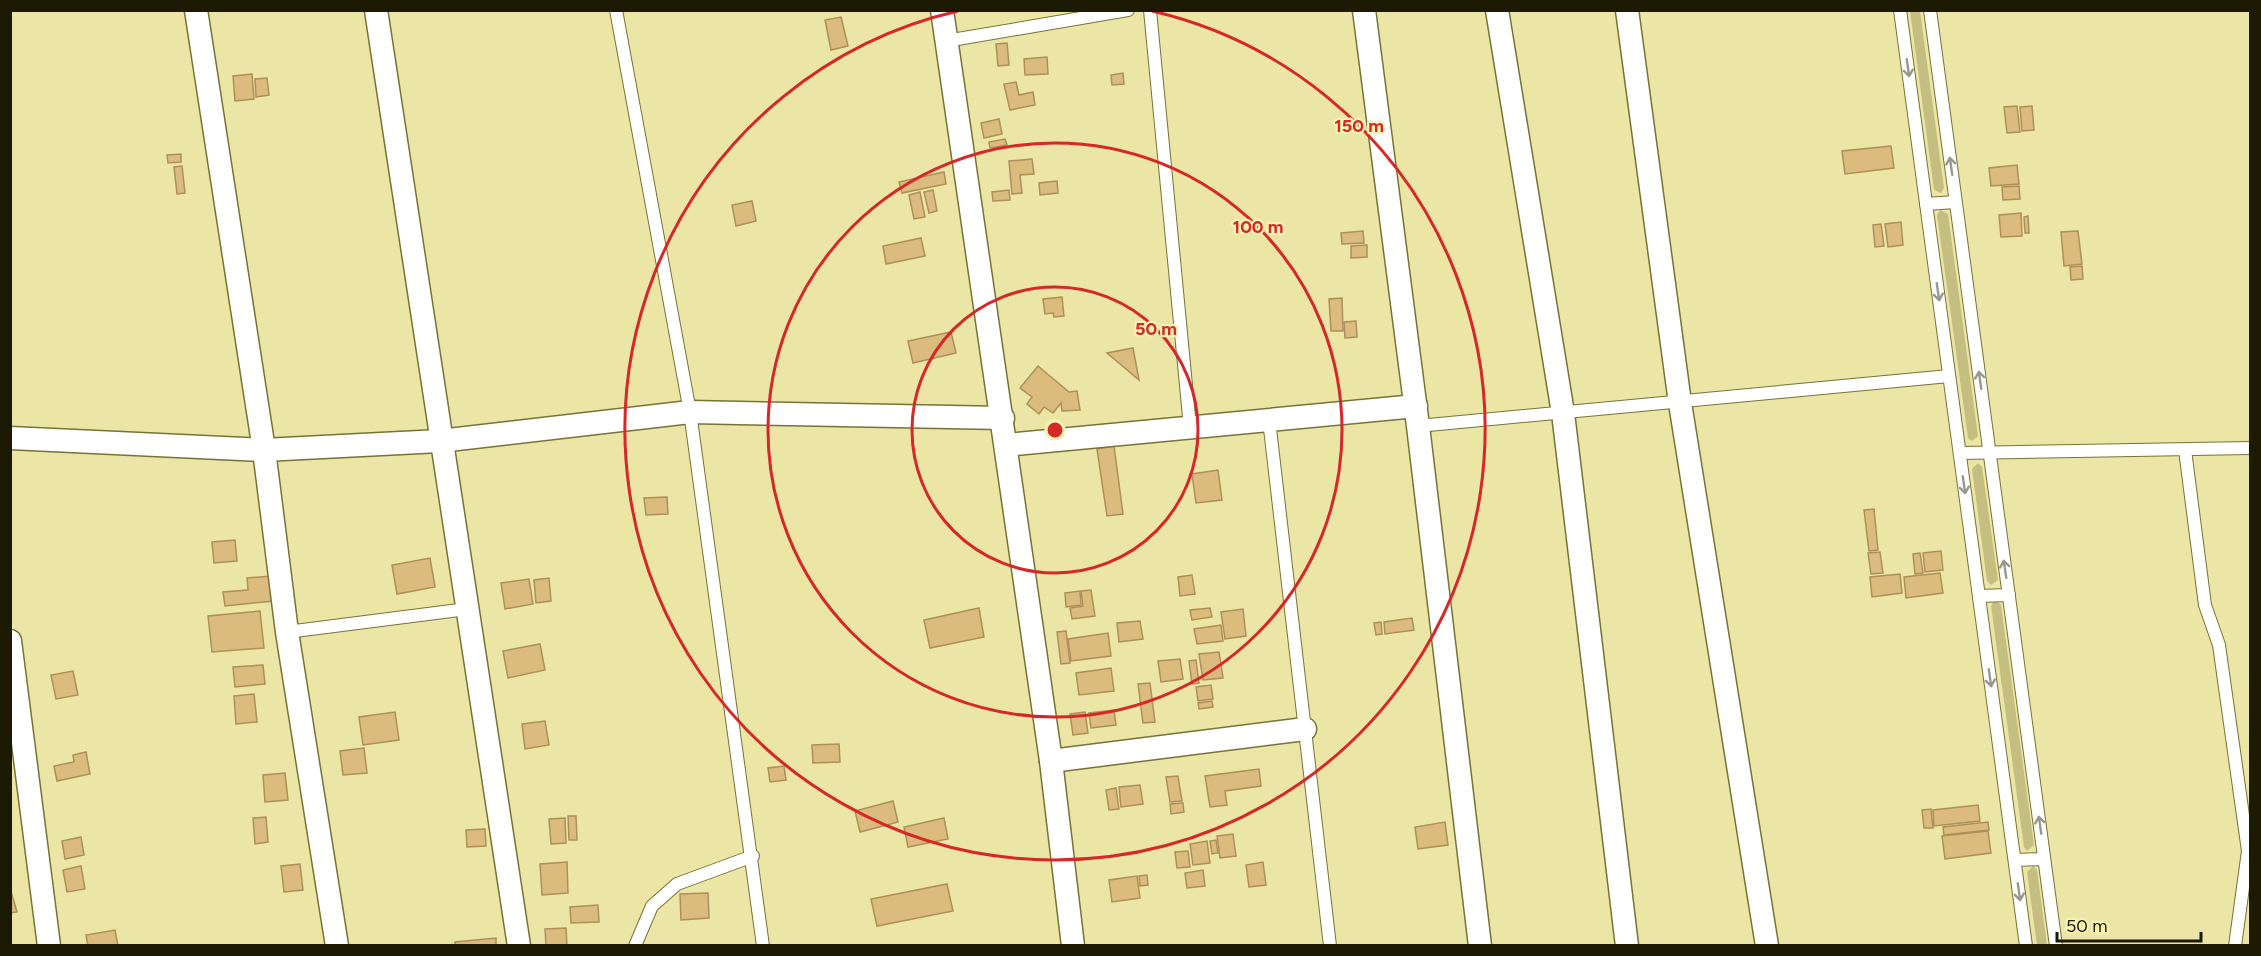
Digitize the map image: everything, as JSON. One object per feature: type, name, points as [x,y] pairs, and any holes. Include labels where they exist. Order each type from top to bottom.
[{"type":"street","points":[[196,10],[264,450],[287,632],[337,945]]},
{"type":"street","points":[[376,10],[440,441],[519,945]]},
{"type":"street","points":[[942,10],[1003,418],[1051,761],[1073,945]]},
{"type":"street","points":[[1364,10],[1417,416],[1480,945]]},
{"type":"street","points":[[1497,10],[1563,413],[1627,945]]},
{"type":"street","points":[[1627,10],[1680,403],[1767,945]]},
{"type":"street","points":[[10,438],[264,450],[440,441],[690,412],[1003,418]]},
{"type":"street","points":[[1006,444],[1269,420],[1417,416]]},
{"type":"street","points":[[10,641],[49,945]]},
{"type":"street","points":[[1051,761],[1305,729]]},
{"type":"lane","points":[[616,10],[690,412],[753,856],[763,945]]},
{"type":"lane","points":[[946,41],[1128,10]]},
{"type":"lane","points":[[1149,10],[1190,427]]},
{"type":"lane","points":[[1900,10],[2026,945]]},
{"type":"lane","points":[[1930,10],[2056,945]]},
{"type":"lane","points":[[1926,204],[1955,202]]},
{"type":"lane","points":[[1417,416],[1563,413],[1949,376]]},
{"type":"lane","points":[[1269,420],[1330,945]]},
{"type":"lane","points":[[1960,453],[2250,448]]},
{"type":"lane","points":[[2185,450],[2205,605],[2219,645],[2248,851],[2235,945]]},
{"type":"lane","points":[[1979,596],[2009,595]]},
{"type":"lane","points":[[287,632],[467,609]]},
{"type":"lane","points":[[635,945],[642,939],[652,906],[677,884],[753,856]]},
{"type":"lane","points":[[2015,860],[2044,858]]},
{"type":"shaded area","points":[[1910,11],[1920,11],[1944,188],[1941,193],[1934,190]]},
{"type":"shaded area","points":[[1940,210],[1948,214],[1978,436],[1972,441],[1968,438],[1937,215]]},
{"type":"shaded area","points":[[1978,463],[1982,467],[1998,580],[1991,585],[1987,581],[1972,469]]},
{"type":"shaded area","points":[[1997,601],[2001,605],[2034,845],[2027,851],[2024,847],[1991,606]]},
{"type":"shaded area","points":[[2033,866],[2037,870],[2047,945],[2037,945],[2027,872]]},
{"type":"building","points":[[841,17],[848,46],[831,50],[825,20]]},
{"type":"building","points":[[1007,43],[1009,65],[998,66],[996,44]]},
{"type":"building","points":[[1047,57],[1048,74],[1025,75],[1024,59]]},
{"type":"building","points":[[1123,73],[1124,84],[1112,85],[1111,75]]},
{"type":"building","points":[[252,74],[254,99],[235,101],[233,76]]},
{"type":"building","points":[[267,78],[269,95],[256,97],[255,79]]},
{"type":"building","points":[[1016,82],[1019,95],[1033,92],[1035,105],[1010,110],[1004,84]]},
{"type":"building","points":[[2017,106],[2020,132],[2007,133],[2004,107]]},
{"type":"building","points":[[2032,106],[2034,130],[2022,131],[2020,107]]},
{"type":"building","points":[[999,119],[1002,134],[984,138],[981,123]]},
{"type":"building","points":[[1005,139],[1007,145],[990,148],[989,142]]},
{"type":"building","points":[[1891,146],[1894,168],[1845,174],[1842,151]]},
{"type":"building","points":[[181,154],[181,162],[168,163],[167,155]]},
{"type":"building","points":[[1032,159],[1034,174],[1020,175],[1022,193],[1012,194],[1009,161]]},
{"type":"building","points":[[2017,165],[2019,184],[1991,186],[1989,168]]},
{"type":"building","points":[[182,166],[185,193],[177,194],[174,167]]},
{"type":"building","points":[[944,172],[946,184],[902,193],[899,182]]},
{"type":"building","points":[[1057,181],[1058,193],[1040,195],[1039,183]]},
{"type":"building","points":[[2019,186],[2020,199],[2003,200],[2002,187]]},
{"type":"building","points":[[933,190],[937,211],[929,213],[924,192]]},
{"type":"building","points":[[1009,190],[1010,200],[993,201],[992,192]]},
{"type":"building","points":[[920,192],[925,217],[914,219],[909,195]]},
{"type":"building","points":[[752,201],[756,221],[736,226],[732,205]]},
{"type":"building","points":[[2021,213],[2022,236],[2001,237],[1999,215]]},
{"type":"building","points":[[2028,216],[2029,233],[2025,233],[2024,217]]},
{"type":"building","points":[[1901,222],[1903,245],[1888,247],[1885,224]]},
{"type":"building","points":[[1881,224],[1884,246],[1875,247],[1873,225]]},
{"type":"building","points":[[1363,231],[1364,243],[1342,244],[1341,233]]},
{"type":"building","points":[[2078,231],[2082,264],[2064,266],[2061,232]]},
{"type":"building","points":[[921,238],[925,256],[886,264],[883,246]]},
{"type":"building","points":[[1367,245],[1367,257],[1351,258],[1351,246]]},
{"type":"building","points":[[2082,266],[2083,279],[2071,280],[2070,267]]},
{"type":"building","points":[[1062,297],[1064,316],[1054,317],[1053,313],[1045,314],[1043,299]]},
{"type":"building","points":[[1342,298],[1343,331],[1331,331],[1329,299]]},
{"type":"building","points":[[1356,321],[1357,337],[1345,338],[1344,322]]},
{"type":"building","points":[[951,332],[956,353],[913,363],[908,341]]},
{"type":"building","points":[[1133,348],[1139,380],[1107,353]]},
{"type":"building","points":[[1038,366],[1069,392],[1077,391],[1080,410],[1062,411],[1061,403],[1053,413],[1044,407],[1039,414],[1027,404],[1032,397],[1020,388]]},
{"type":"building","points":[[1114,446],[1123,514],[1107,516],[1097,449]]},
{"type":"building","points":[[1218,470],[1222,500],[1196,503],[1192,474]]},
{"type":"building","points":[[667,497],[668,514],[646,515],[644,498]]},
{"type":"building","points":[[1874,509],[1878,550],[1869,551],[1864,510]]},
{"type":"building","points":[[235,540],[237,561],[214,563],[212,542]]},
{"type":"building","points":[[1941,551],[1943,570],[1925,572],[1923,553]]},
{"type":"building","points":[[1880,552],[1883,573],[1871,574],[1868,553]]},
{"type":"building","points":[[1920,553],[1923,573],[1915,574],[1913,554]]},
{"type":"building","points":[[430,558],[435,587],[397,594],[392,565]]},
{"type":"building","points":[[1940,573],[1943,593],[1906,598],[1904,577]]},
{"type":"building","points":[[1900,574],[1902,593],[1872,597],[1870,577]]},
{"type":"building","points":[[1192,575],[1195,594],[1180,596],[1178,577]]},
{"type":"building","points":[[271,576],[274,601],[225,606],[223,592],[248,590],[247,578]]},
{"type":"building","points":[[549,578],[551,601],[536,603],[534,580]]},
{"type":"building","points":[[529,579],[533,604],[505,609],[501,583]]},
{"type":"building","points":[[1091,590],[1095,616],[1072,619],[1070,608],[1083,606],[1081,591]]},
{"type":"building","points":[[1080,591],[1081,605],[1066,607],[1065,593]]},
{"type":"building","points":[[979,608],[984,637],[930,648],[924,620]]},
{"type":"building","points":[[1210,608],[1212,617],[1192,620],[1190,610]]},
{"type":"building","points":[[1243,609],[1246,636],[1225,639],[1221,612]]},
{"type":"building","points":[[260,611],[264,648],[212,652],[208,616]]},
{"type":"building","points":[[1412,618],[1414,630],[1385,634],[1384,622]]},
{"type":"building","points":[[1140,621],[1143,639],[1119,642],[1117,623]]},
{"type":"building","points":[[1381,622],[1382,634],[1376,635],[1374,623]]},
{"type":"building","points":[[1221,625],[1223,641],[1197,644],[1194,629]]},
{"type":"building","points":[[1066,631],[1070,663],[1061,664],[1057,632]]},
{"type":"building","points":[[1108,633],[1111,656],[1071,661],[1068,639]]},
{"type":"building","points":[[540,644],[545,670],[508,678],[503,651]]},
{"type":"building","points":[[1219,652],[1223,678],[1203,680],[1199,654]]},
{"type":"building","points":[[1180,659],[1183,679],[1161,682],[1158,661]]},
{"type":"building","points":[[1196,660],[1199,683],[1192,684],[1189,661]]},
{"type":"building","points":[[263,665],[265,684],[235,687],[233,667]]},
{"type":"building","points":[[1111,668],[1114,691],[1079,695],[1076,673]]},
{"type":"building","points":[[73,671],[78,695],[56,699],[51,675]]},
{"type":"building","points":[[1150,683],[1155,722],[1143,723],[1138,684]]},
{"type":"building","points":[[1211,685],[1213,699],[1198,701],[1196,687]]},
{"type":"building","points":[[254,694],[257,722],[236,724],[234,696]]},
{"type":"building","points":[[1212,701],[1213,707],[1199,709],[1198,703]]},
{"type":"building","points":[[1114,710],[1116,725],[1091,728],[1089,713]]},
{"type":"building","points":[[395,712],[399,740],[363,745],[359,717]]},
{"type":"building","points":[[1085,712],[1088,733],[1073,735],[1070,714]]},
{"type":"building","points":[[545,721],[549,745],[525,749],[522,724]]},
{"type":"building","points":[[839,744],[840,762],[813,763],[812,745]]},
{"type":"building","points":[[364,748],[367,773],[343,775],[340,751]]},
{"type":"building","points":[[86,752],[90,774],[57,781],[54,766],[74,762],[73,755]]},
{"type":"building","points":[[784,766],[786,780],[770,782],[768,768]]},
{"type":"building","points":[[1259,769],[1261,786],[1225,791],[1227,805],[1210,807],[1205,776]]},
{"type":"building","points":[[285,773],[288,800],[265,802],[263,775]]},
{"type":"building","points":[[1178,776],[1182,801],[1170,802],[1166,777]]},
{"type":"building","points":[[1140,785],[1143,804],[1121,807],[1119,787]]},
{"type":"building","points":[[1116,788],[1119,809],[1109,810],[1106,790]]},
{"type":"building","points":[[893,801],[898,822],[860,832],[855,811]]},
{"type":"building","points":[[1183,803],[1184,812],[1171,814],[1170,804]]},
{"type":"building","points":[[1978,805],[1980,821],[1934,826],[1933,810]]},
{"type":"building","points":[[1931,809],[1933,828],[1924,828],[1922,810]]},
{"type":"building","points":[[568,816],[576,816],[577,840],[569,840]]},
{"type":"building","points":[[266,817],[268,842],[255,844],[253,818]]},
{"type":"building","points":[[565,818],[566,843],[551,844],[549,819]]},
{"type":"building","points":[[944,818],[948,839],[908,847],[904,827]]},
{"type":"building","points":[[1445,822],[1448,845],[1418,849],[1415,827]]},
{"type":"building","points":[[1988,822],[1989,830],[1944,835],[1943,827]]},
{"type":"building","points":[[485,829],[486,846],[467,847],[466,830]]},
{"type":"building","points":[[1988,831],[1991,853],[1945,859],[1942,836]]},
{"type":"building","points":[[1233,834],[1236,856],[1220,858],[1217,836]]},
{"type":"building","points":[[81,837],[84,855],[65,859],[62,841]]},
{"type":"building","points":[[1216,840],[1218,853],[1212,854],[1210,841]]},
{"type":"building","points":[[1207,841],[1210,863],[1193,865],[1190,844]]},
{"type":"building","points":[[1188,851],[1190,867],[1177,868],[1175,852]]},
{"type":"building","points":[[567,862],[568,893],[542,895],[540,864]]},
{"type":"building","points":[[1263,862],[1266,885],[1249,887],[1246,865]]},
{"type":"building","points":[[300,864],[303,890],[284,892],[281,866]]},
{"type":"building","points":[[81,866],[85,889],[67,892],[63,870]]},
{"type":"building","points":[[1203,870],[1205,886],[1187,888],[1185,873]]},
{"type":"building","points":[[1147,875],[1148,885],[1140,886],[1139,876]]},
{"type":"building","points":[[1137,876],[1140,898],[1112,902],[1109,880]]},
{"type":"building","points":[[947,884],[953,911],[877,926],[871,899]]},
{"type":"building","points":[[10,888],[17,912],[10,913]]},
{"type":"building","points":[[708,893],[709,918],[681,920],[680,894]]},
{"type":"building","points":[[598,905],[599,922],[571,923],[570,907]]},
{"type":"building","points":[[566,928],[567,946],[546,946],[545,929]]},
{"type":"building","points":[[115,930],[118,946],[88,946],[86,935]]},
{"type":"building","points":[[496,938],[496,946],[455,946],[455,942]]}]
